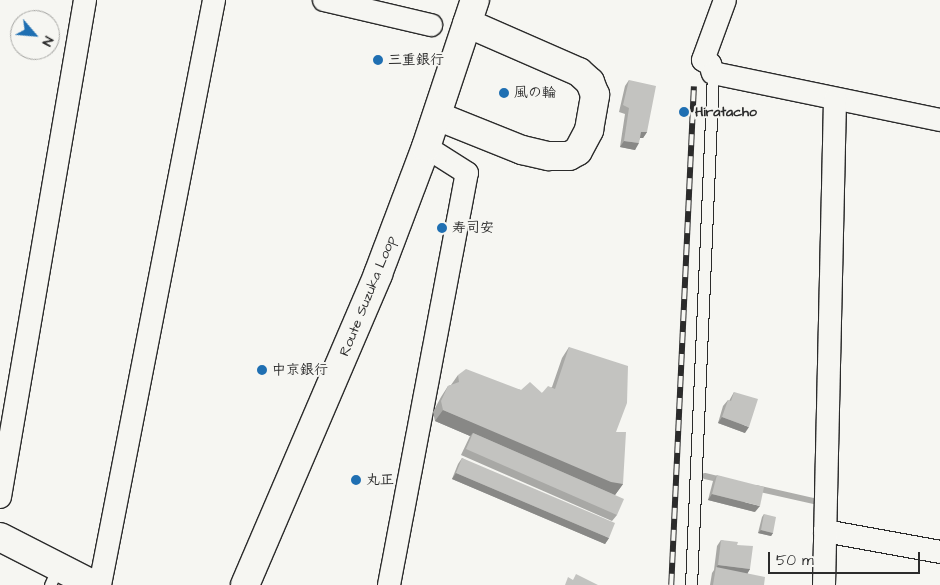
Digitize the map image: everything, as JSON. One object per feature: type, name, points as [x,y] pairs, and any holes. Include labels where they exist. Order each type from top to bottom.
[{"type":"main road","name":"Route Suzuka Loop","points":[[245,585],[378,274],[426,147],[471,12]]},
{"type":"main road","points":[[437,116],[522,150],[549,156],[569,156],[578,151],[589,130],[595,95],[590,82],[579,72],[471,12]]},
{"type":"main road","points":[[0,538],[54,576],[94,585]]},
{"type":"street","points":[[0,497],[85,0]]},
{"type":"street","points":[[100,585],[214,0]]},
{"type":"street","points":[[324,0],[431,25]]},
{"type":"street","points":[[725,0],[703,60],[710,64],[713,73],[835,100],[940,120]]},
{"type":"street","points":[[824,585],[835,100]]},
{"type":"street","points":[[389,585],[467,173],[426,147]]},
{"type":"street","points":[[826,531],[940,552]]},
{"type":"lane","points":[[691,585],[713,73]]},
{"type":"building","points":[[629,80],[656,86],[647,132],[641,132],[639,143],[624,141],[629,108],[623,105]]},
{"type":"building","points":[[569,347],[628,366],[627,403],[616,432],[626,432],[623,484],[611,482],[443,410],[441,401],[448,386],[459,382],[458,375],[466,369],[521,390],[530,382],[542,393],[548,386],[555,389]]},
{"type":"building","points":[[734,392],[758,399],[749,427],[722,417],[728,400],[731,401]]},
{"type":"building","points":[[473,433],[624,499],[617,515],[466,449]]},
{"type":"building","points":[[462,458],[615,523],[609,538],[456,473]]},
{"type":"building","points":[[717,475],[764,487],[760,506],[712,494]]},
{"type":"building","points":[[764,514],[776,517],[773,533],[761,530]]},
{"type":"building","points":[[721,540],[738,542],[737,545],[753,546],[750,569],[718,565]]},
{"type":"building","points":[[716,567],[765,577],[764,585],[713,585]]},
{"type":"building","points":[[576,574],[598,585],[565,585],[568,577],[573,580]]},
{"type":"waterway","points":[[705,476],[722,480]]},
{"type":"waterway","points":[[756,488],[818,502]]},
{"type":"railway","points":[[671,585],[694,87]]},
{"type":"place","name":"三重銀行","points":[[378,60]]},
{"type":"place","name":"風の輪","points":[[504,93]]},
{"type":"place","name":"Hiratacho","points":[[684,112]]},
{"type":"place","name":"寿司安","points":[[442,228]]},
{"type":"place","name":"中京銀行","points":[[262,370]]},
{"type":"place","name":"丸正","points":[[356,480]]}]
